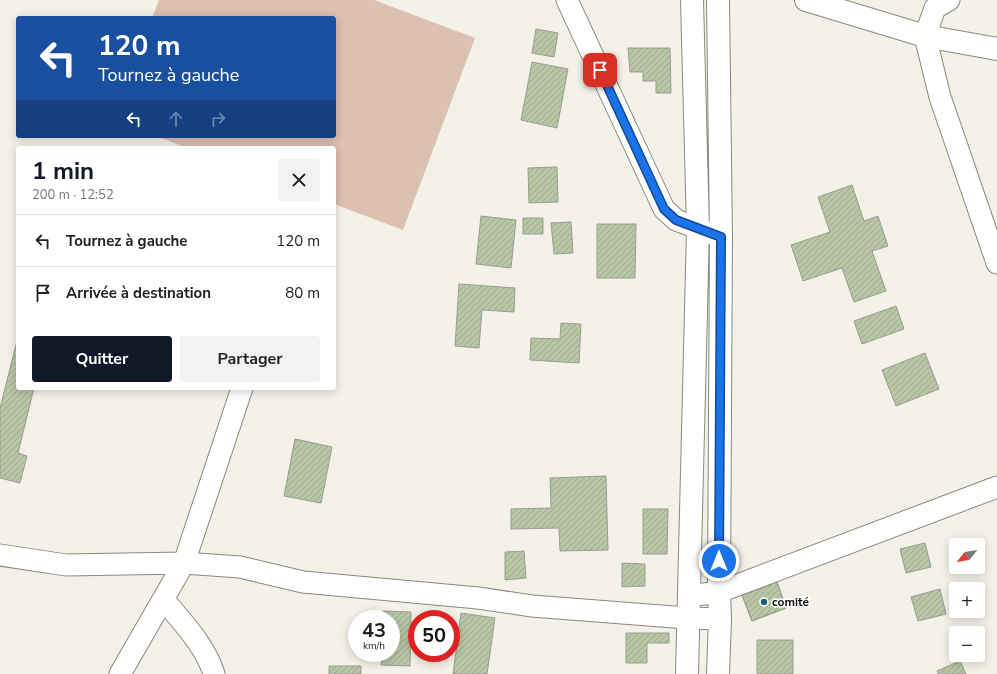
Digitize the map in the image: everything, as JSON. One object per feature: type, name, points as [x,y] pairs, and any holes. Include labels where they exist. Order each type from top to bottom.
[{"type":"main road","points":[[687,674],[687,618],[689,596],[698,229],[692,0]]},
{"type":"main road","points":[[718,0],[721,237],[720,619],[718,674]]},
{"type":"main road","points":[[806,0],[925,36],[997,49]]},
{"type":"street","points":[[567,0],[664,209],[676,220],[721,237]]},
{"type":"street","points":[[949,0],[935,8],[925,36],[940,97],[997,263]]},
{"type":"street","points":[[120,674],[184,564],[241,390]]},
{"type":"street","points":[[689,596],[719,592],[997,487]]},
{"type":"street","points":[[0,555],[66,565],[184,564],[240,567],[303,582],[478,598],[532,606],[687,618],[720,619]]},
{"type":"street","points":[[164,600],[195,636],[212,666],[214,674]]},
{"type":"shaded area","points":[[159,0],[374,0],[475,38],[403,230],[336,205],[336,146],[182,146],[161,138],[336,138],[336,16],[153,16]]},
{"type":"building","points":[[536,29],[558,33],[554,57],[532,53]]},
{"type":"building","points":[[628,48],[670,48],[671,93],[656,93],[656,81],[643,81],[643,72],[630,72]]},
{"type":"building","points":[[532,62],[568,69],[557,128],[521,120]]},
{"type":"building","points":[[557,167],[558,202],[529,203],[528,168]]},
{"type":"building","points":[[852,185],[864,221],[878,216],[888,246],[872,251],[886,291],[854,302],[842,268],[803,281],[791,245],[830,232],[818,197]]},
{"type":"building","points":[[481,216],[516,220],[511,268],[476,264]]},
{"type":"building","points":[[523,218],[543,218],[543,234],[523,234]]},
{"type":"building","points":[[571,222],[573,253],[554,254],[551,223]]},
{"type":"building","points":[[597,224],[636,224],[635,278],[597,278]]},
{"type":"building","points":[[459,284],[515,288],[514,312],[482,310],[479,348],[455,346]]},
{"type":"building","points":[[896,306],[904,329],[862,344],[854,321]]},
{"type":"building","points":[[561,323],[581,324],[579,363],[530,360],[531,338],[560,339]]},
{"type":"building","points":[[16,345],[16,390],[34,390],[18,453],[27,456],[20,483],[0,478],[0,408]]},
{"type":"building","points":[[925,353],[939,389],[896,406],[882,370]]},
{"type":"building","points":[[295,439],[332,447],[321,503],[284,496]]},
{"type":"building","points":[[606,476],[608,550],[560,551],[559,528],[511,529],[511,509],[551,508],[550,478]]},
{"type":"building","points":[[643,509],[668,509],[667,554],[643,554]]},
{"type":"building","points":[[925,543],[931,567],[906,573],[900,549]]},
{"type":"building","points":[[524,551],[526,578],[505,580],[505,552]]},
{"type":"building","points":[[622,563],[645,564],[645,586],[622,587]]},
{"type":"building","name":"comité","points":[[777,582],[786,608],[752,621],[742,595]]},
{"type":"building","name":"comité","points":[[777,582],[786,608],[752,621],[742,595]]},
{"type":"building","points":[[940,589],[946,614],[918,621],[911,597]]},
{"type":"building","points":[[400,612],[408,612],[408,662],[410,662],[410,666],[381,665],[381,662],[400,662]]},
{"type":"building","points":[[461,613],[495,618],[487,674],[453,674],[455,662],[460,662]]},
{"type":"building","points":[[626,633],[669,633],[669,643],[647,643],[647,663],[626,663]]},
{"type":"building","points":[[757,640],[793,640],[793,674],[757,674]]},
{"type":"building","points":[[960,662],[966,674],[938,674],[937,671]]},
{"type":"building","points":[[329,666],[361,666],[361,674],[329,674]]},
{"type":"place","name":"comité","points":[[764,602]]},
{"type":"route","points":[[600,70],[664,209],[676,220],[721,237],[719,561]]}]
